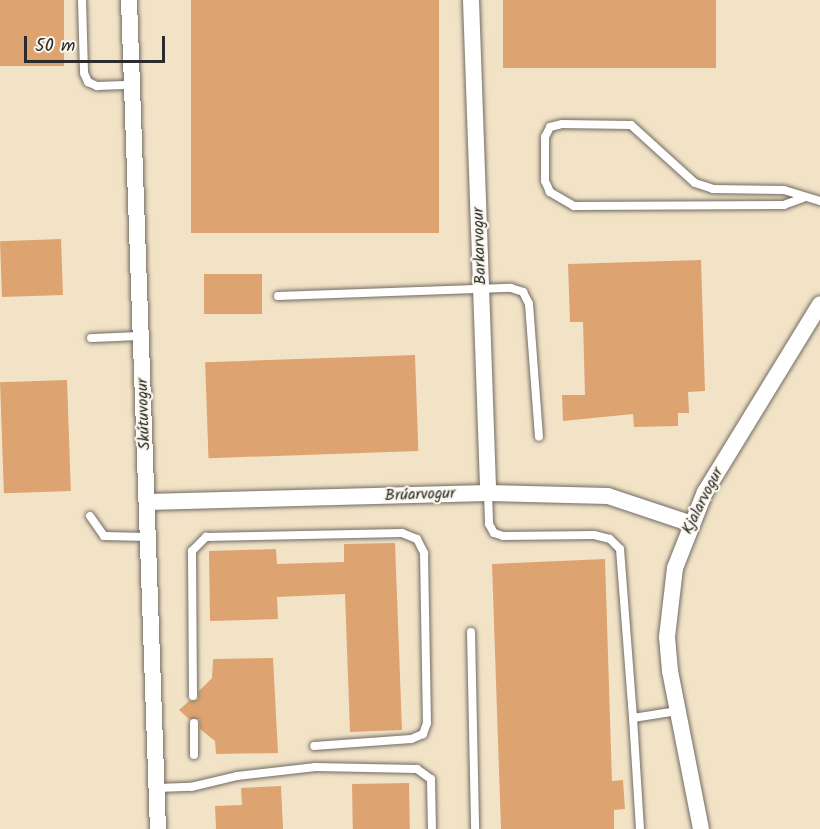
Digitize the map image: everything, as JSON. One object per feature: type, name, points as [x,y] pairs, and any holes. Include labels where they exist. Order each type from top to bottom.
[{"type":"street","name":"Skútuvogur","points":[[129,0],[158,829]]},
{"type":"street","name":"Barkarvogur","points":[[471,0],[488,493]]},
{"type":"street","name":"Kjalarvogur","points":[[701,829],[677,711],[667,637],[675,568],[689,523],[820,304]]},
{"type":"street","name":"Brúarvogur","points":[[147,502],[488,493],[608,496],[689,523]]},
{"type":"lane","points":[[82,0],[84,73],[88,82],[97,86],[132,85]]},
{"type":"lane","points":[[803,198],[784,206],[574,206],[550,192],[545,181],[545,137],[550,127],[562,124],[631,125],[695,183],[713,189],[784,190],[803,198],[820,201]]},
{"type":"lane","points":[[278,296],[511,288],[523,292],[529,304],[539,437]]},
{"type":"lane","points":[[91,338],[141,336]]},
{"type":"lane","points":[[488,493],[489,524],[494,532],[503,536],[594,535],[610,539],[620,549],[640,829]]},
{"type":"lane","points":[[90,516],[94,528],[104,536],[148,537]]},
{"type":"lane","points":[[193,696],[192,551],[206,537],[402,533],[417,539],[424,553],[427,723],[423,734],[411,740],[314,746]]},
{"type":"lane","points":[[471,632],[475,829]]},
{"type":"lane","points":[[633,718],[677,711]]},
{"type":"lane","points":[[194,723],[194,755]]},
{"type":"lane","points":[[157,788],[190,788],[237,776],[315,767],[417,769],[431,779],[432,829]]},
{"type":"building","points":[[0,0],[64,0],[64,66],[0,66]]},
{"type":"building","points":[[191,0],[439,0],[439,233],[191,233]]},
{"type":"building","points":[[503,0],[716,0],[716,68],[503,68]]},
{"type":"building","points":[[61,239],[63,295],[2,297],[0,241]]},
{"type":"building","points":[[701,260],[705,391],[688,392],[689,413],[678,413],[678,426],[634,427],[633,414],[563,421],[562,395],[585,395],[583,322],[570,322],[568,264]]},
{"type":"building","points":[[204,274],[262,274],[262,314],[204,314]]},
{"type":"building","points":[[415,355],[418,451],[208,458],[205,362]]},
{"type":"building","points":[[67,380],[71,491],[4,493],[0,382]]},
{"type":"building","points":[[395,543],[402,730],[350,732],[345,594],[277,597],[278,619],[210,621],[209,551],[276,549],[277,564],[344,562],[344,544]]},
{"type":"building","points":[[605,559],[612,781],[623,780],[625,809],[614,810],[614,829],[501,829],[492,564]]},
{"type":"building","points":[[273,658],[278,753],[216,754],[215,741],[200,729],[199,719],[189,719],[179,710],[189,701],[198,700],[199,691],[212,678],[213,659]]},
{"type":"building","points":[[409,783],[410,829],[353,829],[352,784]]},
{"type":"building","points":[[281,786],[283,829],[216,829],[215,806],[242,805],[241,788]]}]
